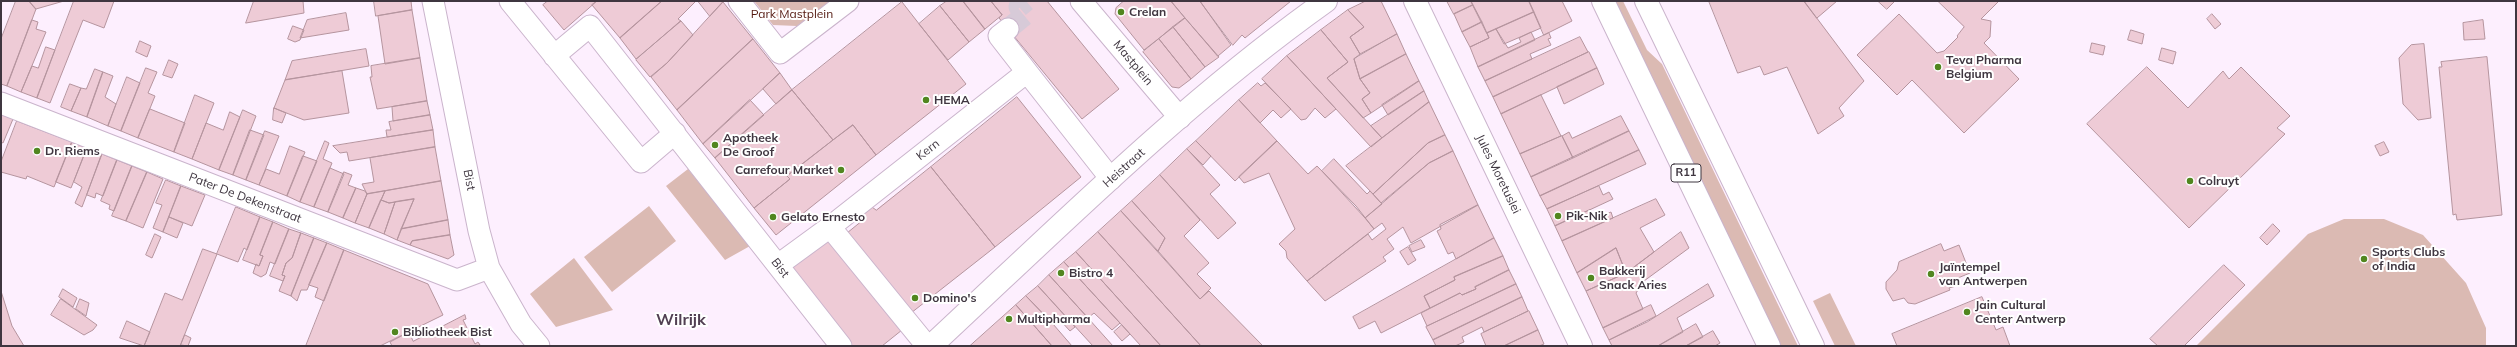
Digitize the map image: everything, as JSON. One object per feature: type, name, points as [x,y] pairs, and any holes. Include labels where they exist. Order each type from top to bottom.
[{"type":"main road","name":"Heistraat","points":[[931,346],[1111,179],[1247,59],[1326,1]]},
{"type":"main road","name":"Jules Moretuslei","points":[[1415,1],[1581,346]]},
{"type":"main road","name":"R11","points":[[1603,1],[1769,346]]},
{"type":"main road","points":[[1646,1],[1813,346]]},
{"type":"street","name":"Bist","points":[[433,1],[479,231],[489,268],[521,324],[540,346]]},
{"type":"street","points":[[510,1],[641,162],[676,133]]},
{"type":"street","points":[[739,1],[780,53],[848,1]]},
{"type":"street","name":"Mastplein","points":[[1087,3],[1180,118]]},
{"type":"street","name":"Bist","points":[[554,56],[590,26],[676,133],[841,346]]},
{"type":"street","points":[[1008,29],[999,36],[1111,179]]},
{"type":"street","name":"Kern","points":[[778,265],[830,227],[1027,72]]},
{"type":"street","name":"Pater De Dekenstraat","points":[[1,103],[457,280],[489,268]]},
{"type":"street","points":[[830,227],[927,346]]},
{"type":"green space","name":"Park Mastplein","points":[[754,1],[830,1],[797,26],[773,25]]},
{"type":"green space","points":[[1614,1],[1623,1],[1647,50],[1662,64],[1798,346],[1780,346]]},
{"type":"green space","points":[[688,169],[750,246],[725,260],[666,186]]},
{"type":"green space","points":[[649,206],[676,241],[612,292],[584,257]]},
{"type":"green space","name":"Sports Clubs of India","points":[[2344,219],[2384,219],[2423,235],[2466,283],[2486,328],[2486,346],[2196,346],[2308,234]]},
{"type":"green space","points":[[574,258],[613,310],[556,327],[530,294]]},
{"type":"green space","points":[[1830,293],[1856,346],[1835,346],[1813,301]]},
{"type":"building","points":[[16,1],[29,1],[36,9],[7,86],[1,84],[1,39]]},
{"type":"building","points":[[29,1],[64,1],[36,9]]},
{"type":"building","points":[[74,1],[114,1],[104,28],[83,20],[50,103],[37,98]]},
{"type":"building","points":[[254,1],[303,1],[304,13],[246,23]]},
{"type":"building","points":[[374,1],[411,1],[412,10],[376,16]]},
{"type":"building","points":[[548,1],[597,1],[564,30],[543,5]]},
{"type":"building","points":[[597,1],[662,1],[620,38],[592,5]]},
{"type":"building","points":[[662,1],[696,1],[678,19],[681,21],[636,59],[620,38]]},
{"type":"building","points":[[698,1],[723,1],[723,2],[710,16]]},
{"type":"building","points":[[947,1],[963,1],[985,29],[969,42],[940,6]]},
{"type":"building","points":[[963,1],[991,1],[1002,15],[985,29]]},
{"type":"building","points":[[991,1],[1047,1],[1119,89],[1082,119],[999,18],[1002,15]]},
{"type":"building","points":[[1124,1],[1171,1],[1185,18],[1144,50],[1115,14],[1116,8]]},
{"type":"building","points":[[1171,1],[1200,1],[1231,45],[1218,56]]},
{"type":"building","points":[[1200,1],[1291,1],[1245,38],[1242,35],[1233,45]]},
{"type":"building","points":[[1366,1],[1381,1],[1397,34],[1360,54],[1350,37],[1364,27],[1348,10]]},
{"type":"building","points":[[1447,1],[1471,1],[1473,5],[1454,14]]},
{"type":"building","points":[[1471,1],[1529,1],[1534,12],[1487,33]]},
{"type":"building","points":[[1529,1],[1562,1],[1572,21],[1544,35]]},
{"type":"building","points":[[1709,1],[1804,1],[1864,81],[1839,108],[1844,116],[1818,134],[1787,67],[1764,75],[1760,66],[1738,73]]},
{"type":"building","points":[[1804,1],[1837,1],[1817,18]]},
{"type":"building","points":[[1878,1],[1895,1],[1887,9]]},
{"type":"building","name":"Teva Pharma Belgium","points":[[1938,1],[1999,1],[1981,19],[1991,21],[1990,37],[1984,43],[2019,79],[1964,133],[1912,80],[1897,95],[1857,55],[1899,14],[1937,53],[1944,51],[1958,37],[1957,36],[1964,27]]},
{"type":"building","points":[[723,2],[753,39],[677,110],[651,77],[667,63]]},
{"type":"building","points":[[902,2],[966,84],[876,155],[853,125],[833,140],[792,90]]},
{"type":"building","points":[[1473,5],[1482,22],[1462,32],[1454,14]]},
{"type":"building","points":[[940,6],[969,42],[948,60],[919,24]]},
{"type":"building","points":[[412,10],[420,58],[385,64],[378,16]]},
{"type":"building","points":[[1348,10],[1364,27],[1350,37],[1360,54],[1354,59],[1360,79],[1370,93],[1362,99],[1371,113],[1363,118],[1327,78],[1348,62],[1321,30]]},
{"type":"building","points":[[1534,12],[1541,28],[1504,44],[1496,29]]},
{"type":"building","points":[[346,13],[349,30],[300,38],[307,20]]},
{"type":"building","points":[[2212,14],[2221,24],[2215,29],[2207,19]]},
{"type":"building","points":[[1185,18],[1219,57],[1205,67],[1173,27]]},
{"type":"building","points":[[32,20],[38,22],[36,29],[46,32],[21,92],[7,86]]},
{"type":"building","points":[[2483,20],[2485,39],[2464,40],[2463,23]]},
{"type":"building","points":[[681,21],[693,35],[667,63],[650,77],[636,60]]},
{"type":"building","points":[[1482,22],[1489,38],[1470,47],[1462,32]]},
{"type":"building","points":[[293,26],[304,30],[300,40],[295,42],[288,39]]},
{"type":"building","points":[[1173,27],[1205,67],[1191,79],[1159,39]]},
{"type":"building","points":[[1496,29],[1508,48],[1521,42],[1519,38],[1531,32],[1535,40],[1478,67],[1470,47],[1489,38],[1487,33]]},
{"type":"building","points":[[1321,30],[1348,62],[1327,78],[1382,138],[1371,147],[1287,56]]},
{"type":"building","points":[[2131,30],[2144,34],[2142,44],[2128,40]]},
{"type":"building","points":[[1549,33],[1551,38],[1548,39],[1551,45],[1530,54],[1532,59],[1485,81],[1478,67]]},
{"type":"building","points":[[1397,34],[1406,54],[1360,79],[1354,59]]},
{"type":"building","points":[[1580,37],[1588,52],[1493,97],[1485,81]]},
{"type":"building","points":[[753,39],[780,73],[703,144],[677,110]]},
{"type":"building","points":[[1159,39],[1191,79],[1179,88],[1172,87],[1143,52]]},
{"type":"building","points":[[140,41],[151,46],[147,57],[136,52]]},
{"type":"building","points":[[2092,43],[2105,46],[2103,55],[2090,52]]},
{"type":"building","points":[[2424,44],[2431,118],[2418,120],[2403,104],[2399,58],[2411,45]]},
{"type":"building","points":[[46,47],[55,50],[37,98],[21,92],[32,66],[38,68]]},
{"type":"building","points":[[2162,48],[2176,52],[2173,64],[2159,60]]},
{"type":"building","points":[[366,49],[369,66],[285,80],[292,61]]},
{"type":"building","points":[[1589,52],[1597,68],[1501,114],[1493,97]]},
{"type":"building","points":[[1406,54],[1419,81],[1371,113],[1362,99],[1370,93],[1360,79]]},
{"type":"building","points":[[1287,56],[1336,109],[1325,118],[1315,108],[1306,119],[1301,120],[1262,79]]},
{"type":"building","points":[[2487,57],[2502,215],[2457,220],[2456,214],[2453,215],[2439,67],[2442,67],[2441,62]]},
{"type":"building","points":[[420,58],[427,101],[377,109],[370,77],[372,77],[371,66]]},
{"type":"building","points":[[169,60],[178,64],[172,78],[163,75]]},
{"type":"building","name":"Colruyt","points":[[2147,67],[2188,108],[2223,71],[2229,79],[2241,67],[2290,116],[2277,128],[2285,134],[2189,228],[2087,124]]},
{"type":"building","points":[[146,68],[157,72],[148,93],[155,96],[138,138],[121,131]]},
{"type":"building","points":[[1597,68],[1604,84],[1564,104],[1557,87]]},
{"type":"building","points":[[95,69],[103,72],[87,117],[71,111],[81,88],[86,89]]},
{"type":"building","points":[[342,71],[349,113],[304,120],[274,108],[285,80]]},
{"type":"building","points":[[103,72],[113,76],[105,97],[116,104],[108,126],[87,117]]},
{"type":"building","points":[[780,73],[792,90],[776,104],[763,89]]},
{"type":"building","points":[[127,77],[140,83],[121,131],[108,126]]},
{"type":"building","points":[[1419,81],[1424,91],[1388,115],[1382,105]]},
{"type":"building","points":[[1258,83],[1261,86],[1265,83],[1291,109],[1281,118],[1273,110],[1260,123],[1239,100]]},
{"type":"building","points":[[70,84],[81,88],[71,111],[61,107]]},
{"type":"building","points":[[792,90],[833,140],[787,176],[790,179],[754,208],[715,158]]},
{"type":"building","points":[[1424,91],[1429,102],[1382,138],[1371,126]]},
{"type":"building","points":[[195,95],[214,103],[192,159],[174,152]]},
{"type":"building","points":[[1541,95],[1561,136],[1520,154],[1501,114]]},
{"type":"building","points":[[1017,97],[1081,177],[995,247],[931,167]]},
{"type":"building","points":[[750,100],[764,115],[715,158],[703,144]]},
{"type":"building","points":[[1239,100],[1277,141],[1235,181],[1196,141]]},
{"type":"building","points":[[427,101],[430,115],[393,121],[392,107]]},
{"type":"building","points":[[1429,102],[1445,135],[1428,143],[1373,194],[1346,166]]},
{"type":"building","points":[[274,108],[286,113],[282,123],[273,120]]},
{"type":"building","points":[[150,109],[185,123],[174,152],[138,138]]},
{"type":"building","points":[[243,110],[256,116],[233,175],[219,170]]},
{"type":"building","points":[[230,112],[240,117],[219,170],[192,159],[206,123],[223,130]]},
{"type":"building","points":[[1,114],[13,119],[3,143],[1,142]]},
{"type":"building","points":[[430,115],[433,130],[387,137],[386,130],[391,130],[389,122]]},
{"type":"building","points":[[1621,116],[1629,131],[1573,158],[1562,136],[1569,132],[1572,138]]},
{"type":"building","name":"Dr. Riems","points":[[17,121],[72,142],[54,187],[27,176],[26,179],[1,172],[1,162]]},
{"type":"building","points":[[853,125],[876,155],[776,235],[754,208],[790,179],[787,176]]},
{"type":"building","points":[[250,130],[264,135],[246,180],[233,175]]},
{"type":"building","points":[[433,130],[435,147],[349,161],[347,152],[340,153],[333,146]]},
{"type":"building","points":[[265,131],[279,136],[259,185],[246,180]]},
{"type":"building","points":[[1629,131],[1639,150],[1540,196],[1531,177]]},
{"type":"building","points":[[1445,135],[1453,151],[1429,163],[1381,203],[1373,194],[1428,143]]},
{"type":"building","points":[[1562,136],[1573,158],[1531,177],[1520,154]]},
{"type":"building","points":[[325,141],[329,143],[323,159],[332,163],[314,207],[300,202]]},
{"type":"building","points":[[1196,141],[1211,156],[1203,165],[1187,149]]},
{"type":"building","points":[[1277,141],[1308,174],[1317,166],[1356,206],[1374,229],[1307,281],[1287,258],[1286,251],[1279,244],[1295,229],[1269,173],[1244,183],[1239,177]]},
{"type":"building","points":[[72,142],[87,148],[71,188],[56,182]]},
{"type":"building","points":[[2384,142],[2389,152],[2380,156],[2375,146]]},
{"type":"building","points":[[290,146],[305,152],[287,196],[259,185],[266,169],[279,174]]},
{"type":"building","points":[[435,147],[441,181],[367,194],[362,184],[374,182],[370,158]]},
{"type":"building","points":[[87,148],[102,154],[82,207],[75,203],[82,187],[74,182]]},
{"type":"building","points":[[1187,149],[1220,185],[1210,194],[1236,223],[1218,239],[1160,175]]},
{"type":"building","points":[[1639,150],[1646,164],[1547,209],[1540,196]]},
{"type":"building","points":[[1453,151],[1478,205],[1411,243],[1403,227],[1387,239],[1394,249],[1383,257],[1386,261],[1325,301],[1307,281],[1368,234],[1372,240],[1386,229],[1382,223],[1374,229],[1365,218],[1429,163]]},
{"type":"building","points":[[102,154],[117,160],[103,196],[96,193],[95,198],[87,195]]},
{"type":"building","points":[[303,156],[317,161],[300,202],[287,196]]},
{"type":"building","points":[[1334,159],[1367,194],[1370,191],[1382,204],[1365,218],[1322,171]]},
{"type":"building","points":[[117,160],[132,166],[114,211],[109,209],[110,205],[101,201]]},
{"type":"building","points":[[132,166],[147,172],[126,221],[112,216]]},
{"type":"building","points":[[931,167],[995,247],[911,313],[847,233],[863,220],[860,217],[872,207],[876,210]]},
{"type":"building","points":[[330,168],[344,174],[328,212],[314,207]]},
{"type":"building","points":[[147,172],[163,179],[143,228],[126,221]]},
{"type":"building","points":[[344,172],[352,175],[348,185],[356,188],[343,218],[328,212]]},
{"type":"building","points":[[1160,175],[1200,220],[1184,236],[1209,263],[1197,274],[1211,288],[1200,299],[1158,251],[1165,238],[1132,201]]},
{"type":"building","points":[[166,180],[181,186],[163,232],[153,228],[162,205],[156,203]]},
{"type":"building","points":[[441,181],[448,220],[401,229],[414,199],[389,203],[381,200],[385,191]]},
{"type":"building","points":[[181,186],[205,195],[192,226],[169,217]]},
{"type":"building","points":[[1599,186],[1603,195],[1609,192],[1613,199],[1555,226],[1547,209]]},
{"type":"building","points":[[356,188],[365,191],[367,194],[355,223],[343,218]]},
{"type":"building","points":[[385,191],[369,228],[355,223],[367,194]]},
{"type":"building","points":[[414,199],[397,240],[384,234],[395,202]]},
{"type":"building","points":[[1656,199],[1665,215],[1640,228],[1654,252],[1626,273],[1616,248],[1577,273],[1562,241]]},
{"type":"building","points":[[381,200],[389,203],[395,202],[384,234],[369,228]]},
{"type":"building","points":[[1132,201],[1165,238],[1158,251],[1121,211]]},
{"type":"building","points":[[1478,205],[1494,238],[1456,259],[1453,252],[1448,254],[1437,231],[1441,229],[1440,225]]},
{"type":"building","points":[[236,207],[260,217],[247,250],[244,248],[238,262],[217,254]]},
{"type":"building","points":[[1590,210],[1593,219],[1611,212],[1613,218],[1562,241],[1555,226]]},
{"type":"building","points":[[1121,211],[1200,299],[1209,291],[1263,346],[1201,346],[1098,232]]},
{"type":"building","points":[[169,217],[183,223],[177,238],[163,232]]},
{"type":"building","points":[[260,217],[273,222],[260,255],[263,256],[259,266],[243,260]]},
{"type":"building","points":[[448,220],[450,235],[412,241],[410,245],[397,240],[401,229]]},
{"type":"building","points":[[273,222],[289,229],[275,264],[270,262],[266,274],[261,277],[253,273],[256,264],[259,266],[263,256],[260,255]]},
{"type":"building","points":[[2273,224],[2280,231],[2267,245],[2260,238]]},
{"type":"building","points":[[289,229],[301,233],[292,258],[286,263],[282,275],[285,276],[283,281],[270,276]]},
{"type":"building","points":[[1098,232],[1201,346],[1161,346],[1076,252]]},
{"type":"building","points":[[1681,232],[1689,248],[1644,281],[1636,293],[1643,309],[1603,328],[1586,291],[1626,273]]},
{"type":"building","points":[[301,233],[314,238],[291,296],[279,291],[285,276],[282,275],[286,263],[292,258]]},
{"type":"building","points":[[155,234],[161,237],[152,258],[146,255]]},
{"type":"building","points":[[450,235],[454,255],[448,259],[410,245],[412,241]]},
{"type":"building","points":[[314,238],[327,243],[307,290],[301,290],[297,301],[291,296]]},
{"type":"building","points":[[827,238],[902,330],[882,346],[850,346],[788,269]]},
{"type":"building","points":[[1494,238],[1503,256],[1454,277],[1455,280],[1424,296],[1430,308],[1381,333],[1375,321],[1359,329],[1353,317]]},
{"type":"building","points":[[1421,240],[1425,247],[1412,252],[1409,246]]},
{"type":"building","points":[[327,243],[344,250],[324,301],[315,297],[318,288],[309,285]]},
{"type":"building","name":"Jaïntempel van Antwerpen","points":[[1941,244],[1944,251],[1959,245],[1970,273],[1953,280],[1956,286],[1949,288],[1950,290],[1915,304],[1908,303],[1904,298],[1893,301],[1886,289],[1886,282],[1897,270],[1899,262]]},
{"type":"building","points":[[1408,247],[1416,260],[1408,265],[1400,252]]},
{"type":"building","points":[[1616,248],[1626,273],[1586,291],[1577,273]]},
{"type":"building","points":[[203,249],[217,254],[180,346],[144,346],[165,293],[182,300]]},
{"type":"building","points":[[344,250],[428,284],[443,315],[380,346],[306,346]]},
{"type":"building","points":[[1076,252],[1161,346],[1141,346],[1064,262]]},
{"type":"building","points":[[1503,256],[1509,270],[1475,287],[1476,289],[1462,295],[1460,293],[1430,308],[1424,296],[1455,280],[1454,277]]},
{"type":"building","points":[[1064,262],[1120,323],[1112,330],[1094,313],[1088,318],[1049,275]]},
{"type":"building","points":[[2224,265],[2245,285],[2184,346],[2158,346],[2150,339]]},
{"type":"building","points":[[1509,270],[1516,284],[1427,326],[1421,313],[1460,293],[1462,295],[1476,289],[1475,287]]},
{"type":"building","points":[[1049,275],[1113,346],[1093,346],[1038,286]]},
{"type":"building","points":[[1516,284],[1522,297],[1433,340],[1426,327]]},
{"type":"building","points":[[1708,284],[1714,296],[1677,318],[1683,332],[1658,346],[1612,346],[1609,340],[1647,322]]},
{"type":"building","points":[[1038,286],[1075,327],[1070,331],[1059,319],[1053,324],[1026,296]]},
{"type":"building","points":[[63,289],[77,298],[73,307],[59,297]]},
{"type":"building","points":[[1,291],[12,326],[24,346],[1,346]]},
{"type":"building","points":[[1026,296],[1072,346],[1052,346],[1016,305]]},
{"type":"building","points":[[1522,297],[1528,311],[1484,332],[1482,327],[1462,337],[1464,342],[1455,346],[1436,346],[1433,340]]},
{"type":"building","name":"Jain Cultural Center Antwerp","points":[[1982,297],[1996,330],[2003,327],[2010,346],[1897,346],[1892,334]]},
{"type":"building","points":[[61,299],[97,325],[93,330],[84,335],[51,315]]},
{"type":"building","points":[[80,299],[89,303],[86,316],[76,309]]},
{"type":"building","points":[[1016,305],[1052,346],[970,346]]},
{"type":"building","points":[[1651,305],[1656,316],[1609,340],[1603,328]]},
{"type":"building","points":[[1529,311],[1538,330],[1504,346],[1486,346],[1481,334]]},
{"type":"building","points":[[465,315],[466,319],[463,320],[475,344],[478,342],[480,345],[478,346],[392,346],[390,342],[409,332],[413,341]]},
{"type":"building","points":[[127,321],[150,332],[144,346],[120,338]]},
{"type":"building","points":[[1696,324],[1703,337],[1686,346],[1658,346]]},
{"type":"building","points":[[1122,325],[1130,334],[1122,341],[1114,332]]},
{"type":"building","points":[[1538,330],[1544,344],[1539,346],[1504,346]]},
{"type":"building","points":[[1713,331],[1720,343],[1715,346],[1686,346]]},
{"type":"building","points":[[185,335],[191,338],[188,346],[181,345]]},
{"type":"tunnel","points":[[1008,29],[1025,15],[1019,7],[1026,1]]},
{"type":"place","name":"Crelan","points":[[1121,12]]},
{"type":"place","name":"Teva Pharma Belgium","points":[[1938,67]]},
{"type":"place","name":"HEMA","points":[[926,100]]},
{"type":"place","name":"Apotheek De Groof","points":[[715,145]]},
{"type":"place","name":"Dr. Riems","points":[[37,151]]},
{"type":"place","name":"Carrefour Market","points":[[841,170]]},
{"type":"place","name":"Colruyt","points":[[2190,181]]},
{"type":"place","name":"Pik-Nik","points":[[1558,216]]},
{"type":"place","name":"Gelato Ernesto","points":[[773,217]]},
{"type":"place","name":"Sports Clubs of India","points":[[2364,259]]},
{"type":"place","name":"Bistro 4","points":[[1061,273]]},
{"type":"place","name":"Jaïntempel van Antwerpen","points":[[1931,274]]},
{"type":"place","name":"Bakkerij Snack Aries","points":[[1591,278]]},
{"type":"place","name":"Domino's","points":[[915,298]]},
{"type":"place","name":"Jain Cultural Center Antwerp","points":[[1967,312]]},
{"type":"place","name":"Multipharma","points":[[1009,319]]},
{"type":"place","name":"Bibliotheek Bist","points":[[395,332]]},
{"type":"district","name":"Wilrijk","points":[[681,320]]}]
